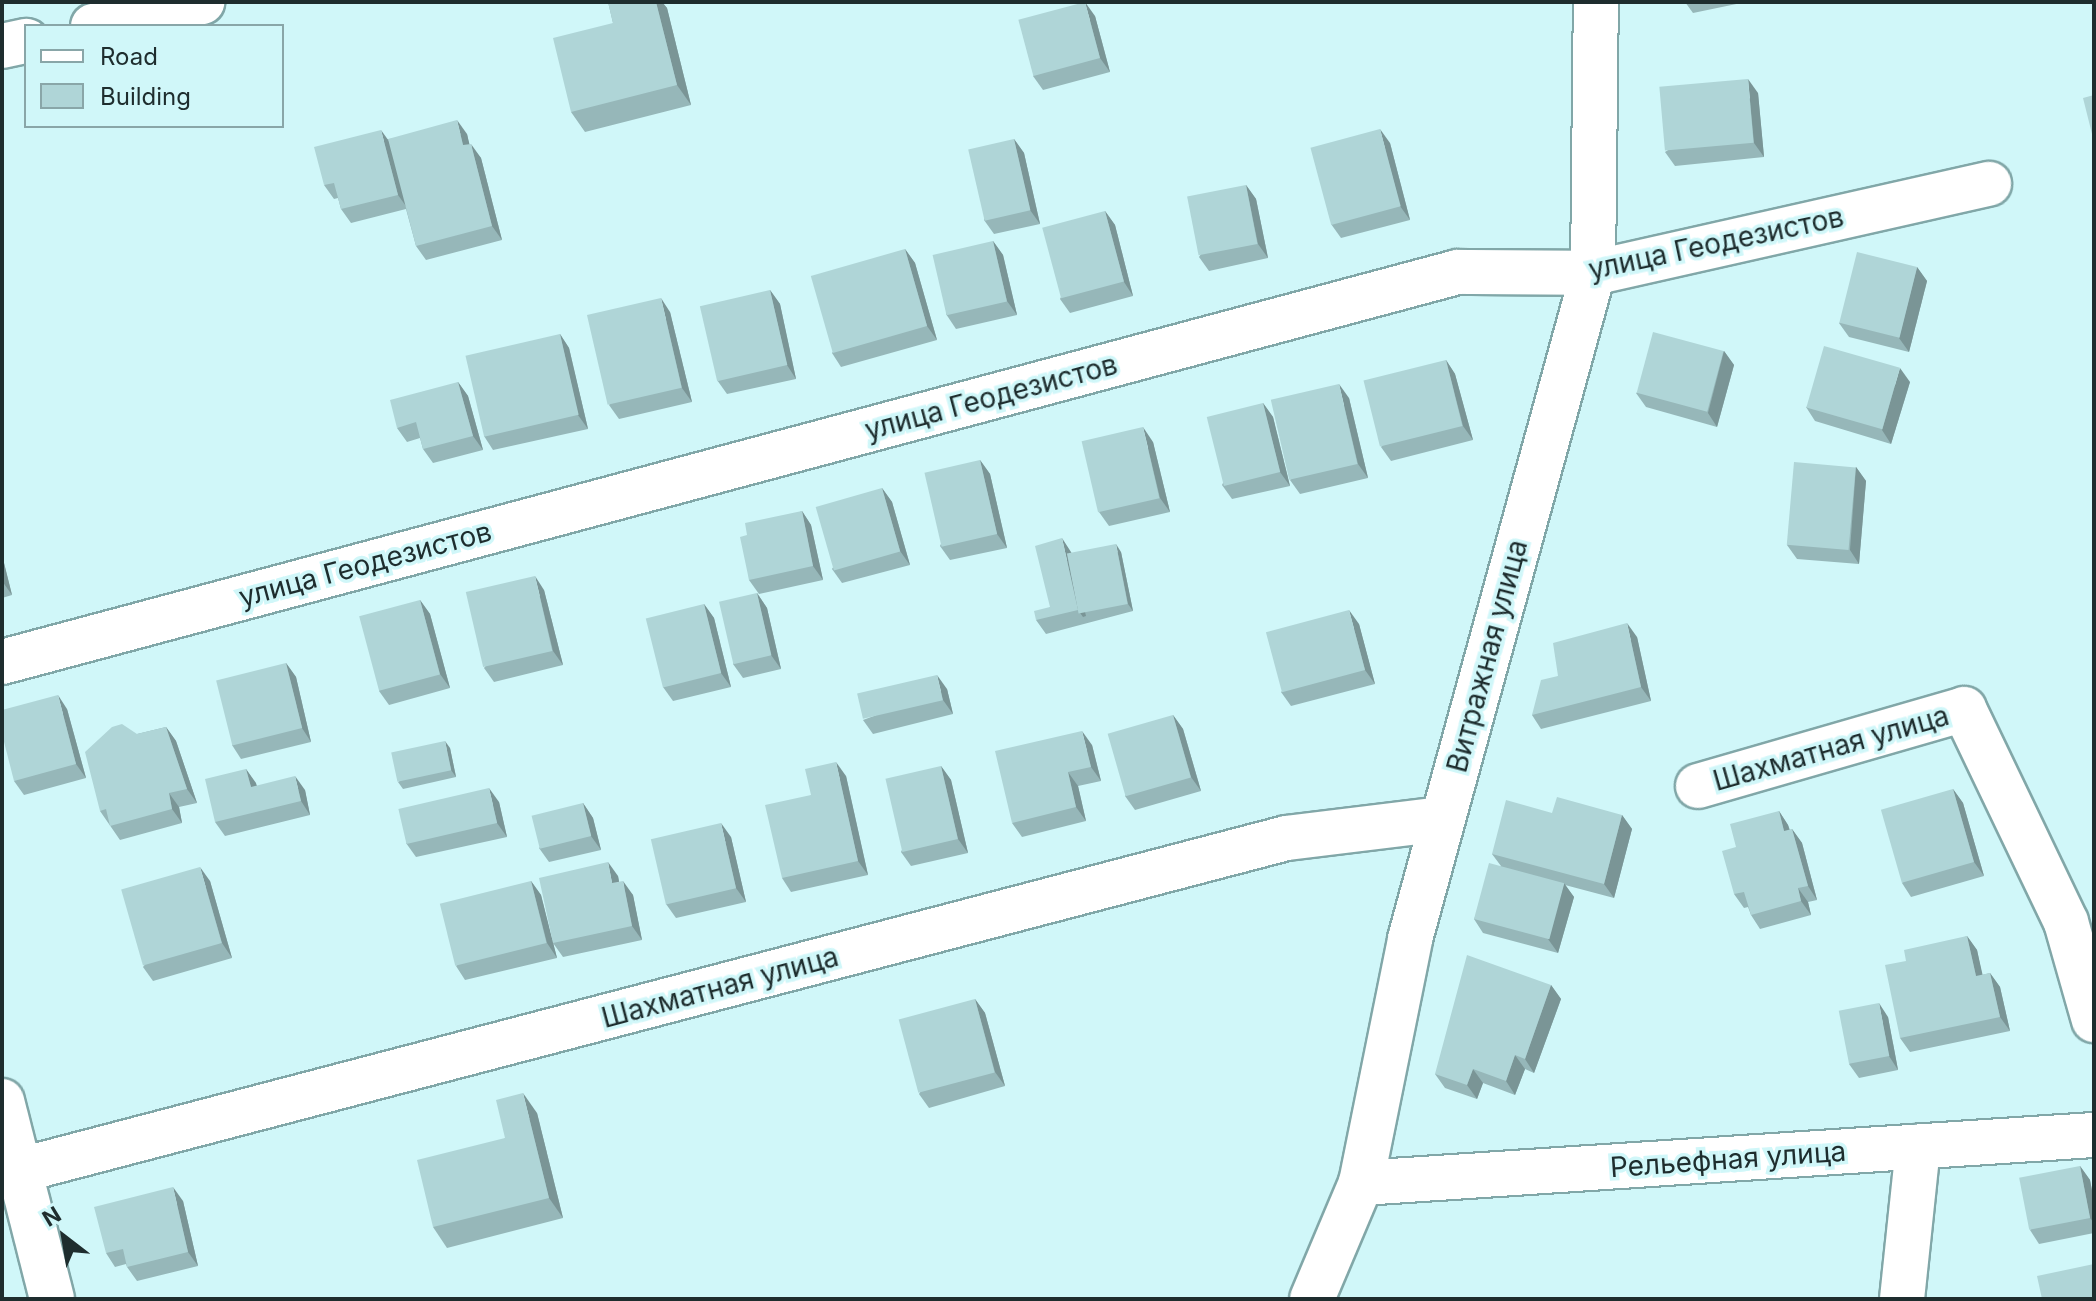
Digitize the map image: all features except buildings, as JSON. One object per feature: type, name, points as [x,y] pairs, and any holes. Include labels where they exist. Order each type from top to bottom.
[{"type":"street","points":[[102,24],[202,2]]},
{"type":"street","name":"Витражная улица","points":[[1312,1299],[1361,1183],[1410,939],[1593,273],[1596,2]]},
{"type":"street","points":[[2,46],[24,41]]},
{"type":"street","name":"улица Геодезистов","points":[[2,662],[1457,272],[1593,273],[1989,184]]},
{"type":"street","name":"Шахматная улица","points":[[1698,786],[1964,709],[2066,922],[2094,1020]]},
{"type":"street","name":"Шахматная улица","points":[[11,1173],[1287,838],[1442,819]]},
{"type":"street","points":[[2,1101],[11,1173],[52,1299]]},
{"type":"street","name":"Рельефная улица","points":[[1361,1183],[2094,1135]]},
{"type":"street","points":[[1902,1299],[1918,1147]]}]
